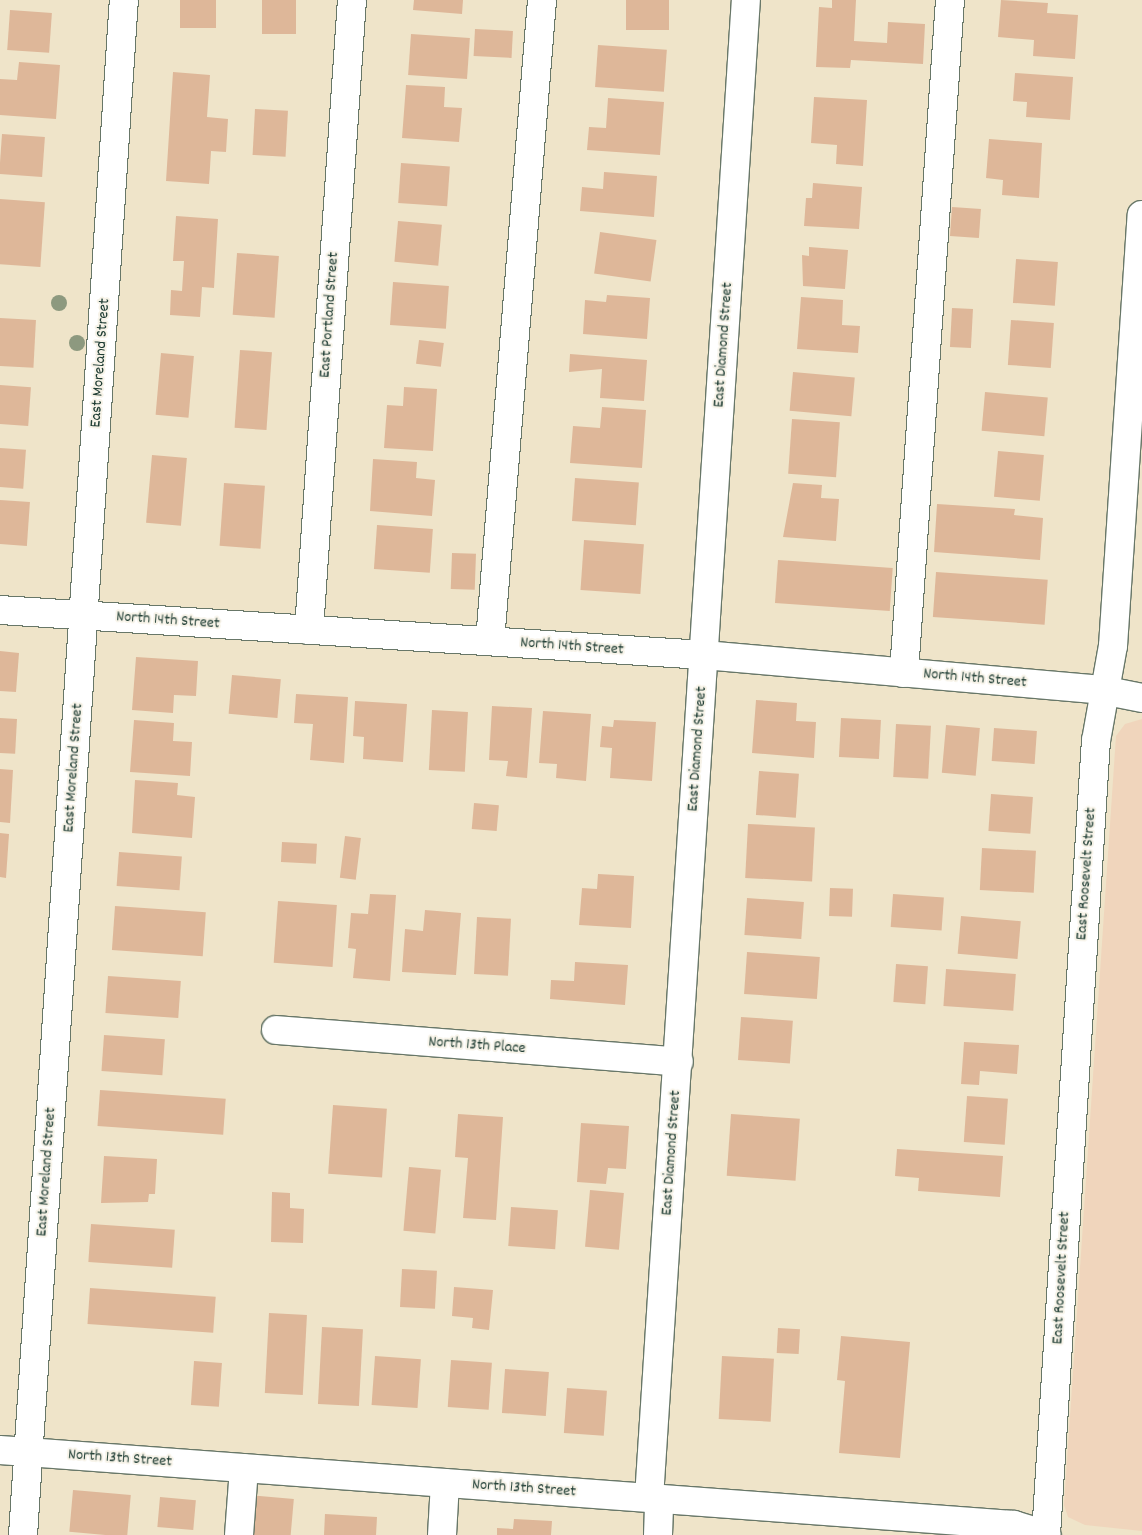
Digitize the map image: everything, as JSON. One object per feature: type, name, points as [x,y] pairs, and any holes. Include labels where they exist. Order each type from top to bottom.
[{"type":"street","name":"East Moreland Street","points":[[23,1535],[124,0]]},
{"type":"street","name":"East Portland Street","points":[[309,630],[352,0]]},
{"type":"street","points":[[490,642],[542,0]]},
{"type":"street","name":"East Diamond Street","points":[[658,1535],[654,1498],[704,654],[746,0]]},
{"type":"street","points":[[904,673],[950,0]]},
{"type":"street","name":"East Roosevelt Street","points":[[1046,1535],[1102,690],[1113,646],[1133,483],[1142,215]]},
{"type":"street","name":"North 14th Street","points":[[0,610],[704,654],[1102,690],[1142,698]]},
{"type":"street","name":"North 13th Place","points":[[276,1030],[679,1062]]},
{"type":"street","name":"North 13th Street","points":[[0,1450],[654,1498],[847,1524],[1014,1525],[1046,1535]]},
{"type":"street","points":[[239,1535],[244,1468]]},
{"type":"street","points":[[442,1535],[445,1483]]},
{"type":"shaded area","points":[[1142,719],[1142,1531],[1085,1525],[1068,1517],[1064,1505],[1116,736],[1125,724]]},
{"type":"building","points":[[180,0],[216,0],[216,28],[180,28]]},
{"type":"building","points":[[262,0],[296,0],[296,34],[262,34]]},
{"type":"building","points":[[414,0],[463,0],[462,14],[413,10]]},
{"type":"building","points":[[626,0],[669,0],[669,30],[626,30]]},
{"type":"building","points":[[832,0],[856,0],[854,41],[887,43],[888,22],[925,24],[923,64],[851,60],[850,68],[816,67],[819,7],[832,8]]},
{"type":"building","points":[[1001,0],[1048,3],[1047,13],[1078,15],[1075,59],[1033,56],[1034,40],[998,37]]},
{"type":"building","points":[[10,10],[52,13],[49,53],[7,50]]},
{"type":"building","points":[[475,29],[513,31],[512,58],[474,56]]},
{"type":"building","points":[[411,34],[470,38],[467,79],[408,75]]},
{"type":"building","points":[[598,45],[667,50],[664,92],[595,87]]},
{"type":"building","points":[[19,62],[60,65],[56,119],[0,115],[0,79],[17,80]]},
{"type":"building","points":[[173,72],[210,75],[207,117],[228,119],[226,152],[211,151],[209,184],[166,181]]},
{"type":"building","points":[[1015,73],[1073,77],[1070,120],[1026,117],[1027,102],[1013,101]]},
{"type":"building","points":[[406,85],[445,87],[444,107],[462,108],[459,142],[402,138]]},
{"type":"building","points":[[814,97],[867,100],[863,166],[836,164],[837,145],[811,143]]},
{"type":"building","points":[[608,98],[664,102],[660,155],[587,150],[589,127],[606,128]]},
{"type":"building","points":[[255,109],[288,111],[286,157],[253,155]]},
{"type":"building","points":[[2,134],[45,137],[42,177],[0,174]]},
{"type":"building","points":[[989,139],[1042,143],[1039,198],[1002,195],[1003,180],[986,178]]},
{"type":"building","points":[[401,163],[450,166],[447,206],[398,203]]},
{"type":"building","points":[[604,172],[657,176],[654,217],[580,211],[582,187],[603,189]]},
{"type":"building","points":[[813,183],[862,187],[859,229],[804,226],[806,198],[812,198]]},
{"type":"building","points":[[0,199],[45,202],[40,267],[0,264]]},
{"type":"building","points":[[952,207],[981,209],[979,238],[950,236]]},
{"type":"building","points":[[176,216],[218,219],[214,288],[202,287],[200,317],[170,315],[171,290],[182,291],[184,261],[173,261]]},
{"type":"building","points":[[398,221],[442,225],[438,266],[394,262]]},
{"type":"building","points":[[600,232],[656,240],[651,282],[594,274]]},
{"type":"building","points":[[809,247],[848,250],[845,289],[803,286],[802,255],[809,256]]},
{"type":"building","points":[[237,253],[279,256],[275,318],[233,315]]},
{"type":"building","points":[[1016,259],[1058,262],[1055,306],[1013,303]]},
{"type":"building","points":[[393,282],[449,286],[446,329],[390,325]]},
{"type":"building","points":[[607,295],[650,298],[647,339],[583,334],[585,300],[606,302]]},
{"type":"building","points":[[801,297],[843,300],[842,325],[860,326],[858,353],[797,349]]},
{"type":"building","points":[[952,308],[973,309],[971,348],[950,347]]},
{"type":"building","points":[[0,318],[36,320],[33,368],[0,366]]},
{"type":"building","points":[[1011,320],[1054,323],[1051,368],[1008,365]]},
{"type":"building","points":[[419,340],[444,343],[441,367],[416,364]]},
{"type":"building","points":[[240,350],[272,352],[266,430],[235,428]]},
{"type":"building","points":[[161,353],[194,356],[188,418],[156,415]]},
{"type":"building","points":[[570,354],[647,360],[644,401],[600,398],[602,369],[569,372]]},
{"type":"building","points":[[793,372],[855,377],[851,416],[790,411]]},
{"type":"building","points":[[0,385],[31,387],[28,426],[0,424]]},
{"type":"building","points":[[404,387],[437,389],[433,451],[384,448],[387,405],[403,406]]},
{"type":"building","points":[[985,392],[1048,397],[1044,436],[982,431]]},
{"type":"building","points":[[602,407],[646,410],[642,468],[570,463],[573,426],[600,428]]},
{"type":"building","points":[[792,419],[840,422],[836,477],[788,474]]},
{"type":"building","points":[[0,448],[26,450],[23,489],[0,487]]},
{"type":"building","points":[[998,451],[1044,455],[1040,501],[994,497]]},
{"type":"building","points":[[152,455],[187,458],[181,526],[146,523]]},
{"type":"building","points":[[373,459],[417,462],[416,478],[435,480],[432,516],[370,511]]},
{"type":"building","points":[[575,478],[639,482],[636,525],[572,521]]},
{"type":"building","points":[[224,483],[265,486],[261,549],[220,546]]},
{"type":"building","points":[[793,483],[822,485],[821,498],[839,499],[836,541],[783,537]]},
{"type":"building","points":[[0,500],[30,502],[27,546],[0,544]]},
{"type":"building","points":[[937,504],[1015,509],[1014,515],[1043,518],[1040,560],[934,552]]},
{"type":"building","points":[[377,525],[433,529],[430,573],[374,569]]},
{"type":"building","points":[[584,540],[644,544],[640,594],[581,590]]},
{"type":"building","points":[[452,553],[476,554],[475,590],[451,589]]},
{"type":"building","points":[[778,560],[893,568],[890,611],[775,603]]},
{"type":"building","points":[[936,572],[1048,580],[1045,625],[933,617]]},
{"type":"building","points":[[0,651],[19,653],[16,692],[0,691]]},
{"type":"building","points":[[136,657],[198,661],[196,696],[174,695],[173,713],[132,710]]},
{"type":"building","points":[[232,675],[281,679],[277,718],[229,714]]},
{"type":"building","points":[[296,694],[348,697],[344,763],[310,760],[313,724],[294,723]]},
{"type":"building","points":[[756,700],[797,703],[796,721],[816,722],[814,758],[752,753]]},
{"type":"building","points":[[355,701],[407,704],[403,762],[363,759],[364,737],[353,736]]},
{"type":"building","points":[[492,706],[532,708],[527,778],[506,776],[508,761],[489,760]]},
{"type":"building","points":[[432,710],[468,712],[465,772],[429,770]]},
{"type":"building","points":[[543,711],[591,714],[586,781],[556,778],[557,764],[539,763]]},
{"type":"building","points":[[0,718],[17,719],[15,754],[0,753]]},
{"type":"building","points":[[841,718],[881,720],[879,759],[839,757]]},
{"type":"building","points":[[134,720],[174,723],[173,741],[192,742],[190,776],[130,772]]},
{"type":"building","points":[[614,720],[656,722],[652,781],[610,778],[612,748],[600,747],[602,726],[613,727]]},
{"type":"building","points":[[896,724],[931,726],[928,779],[893,777]]},
{"type":"building","points":[[946,725],[980,728],[976,776],[942,773]]},
{"type":"building","points":[[994,728],[1037,731],[1035,764],[992,761]]},
{"type":"building","points":[[0,769],[13,770],[10,823],[0,822]]},
{"type":"building","points":[[759,771],[799,774],[796,818],[756,815]]},
{"type":"building","points":[[135,780],[178,783],[177,795],[195,797],[192,838],[132,833]]},
{"type":"building","points":[[991,794],[1033,797],[1030,834],[988,831]]},
{"type":"building","points":[[474,803],[499,805],[497,831],[472,829]]},
{"type":"building","points":[[748,824],[815,828],[812,881],[745,878]]},
{"type":"building","points":[[0,833],[9,834],[6,878],[0,877]]},
{"type":"building","points":[[345,836],[361,838],[356,880],[340,878]]},
{"type":"building","points":[[282,842],[317,844],[316,864],[281,862]]},
{"type":"building","points":[[982,848],[1036,851],[1034,893],[980,890]]},
{"type":"building","points":[[119,852],[182,856],[179,890],[117,886]]},
{"type":"building","points":[[598,874],[634,876],[631,928],[579,925],[582,888],[597,889]]},
{"type":"building","points":[[830,888],[853,889],[852,917],[829,916]]},
{"type":"building","points":[[370,894],[396,895],[390,981],[353,978],[356,949],[348,948],[351,913],[368,914]]},
{"type":"building","points":[[893,894],[944,898],[942,930],[891,927]]},
{"type":"building","points":[[747,898],[804,902],[801,939],[744,935]]},
{"type":"building","points":[[278,901],[337,905],[333,967],[274,963]]},
{"type":"building","points":[[115,906],[206,912],[203,956],[112,950]]},
{"type":"building","points":[[425,910],[461,913],[456,975],[402,972],[405,929],[423,931]]},
{"type":"building","points":[[961,916],[1021,921],[1017,959],[958,954]]},
{"type":"building","points":[[477,917],[511,919],[508,976],[474,974]]},
{"type":"building","points":[[747,952],[820,957],[817,999],[744,994]]},
{"type":"building","points":[[575,962],[628,965],[625,1005],[550,999],[551,980],[574,981]]},
{"type":"building","points":[[896,964],[928,966],[925,1004],[893,1002]]},
{"type":"building","points":[[946,969],[1016,974],[1013,1011],[943,1006]]},
{"type":"building","points":[[108,976],[181,981],[178,1018],[105,1013]]},
{"type":"building","points":[[741,1017],[793,1021],[790,1064],[738,1060]]},
{"type":"building","points":[[104,1035],[165,1039],[162,1075],[101,1071]]},
{"type":"building","points":[[964,1042],[1019,1045],[1017,1074],[980,1071],[979,1085],[961,1084]]},
{"type":"building","points":[[100,1090],[226,1099],[223,1135],[97,1126]]},
{"type":"building","points":[[967,1096],[1008,1099],[1005,1145],[964,1142]]},
{"type":"building","points":[[333,1105],[387,1109],[382,1178],[328,1174]]},
{"type":"building","points":[[458,1114],[503,1117],[496,1220],[463,1218],[468,1158],[455,1157]]},
{"type":"building","points":[[731,1114],[800,1119],[796,1181],[727,1176]]},
{"type":"building","points":[[581,1123],[629,1126],[626,1169],[608,1168],[606,1184],[577,1182]]},
{"type":"building","points":[[897,1149],[1003,1156],[1000,1197],[918,1191],[919,1178],[895,1176]]},
{"type":"building","points":[[104,1156],[157,1159],[155,1194],[149,1194],[148,1202],[101,1203]]},
{"type":"building","points":[[409,1167],[441,1170],[435,1234],[403,1231]]},
{"type":"building","points":[[590,1190],[624,1193],[619,1250],[585,1247]]},
{"type":"building","points":[[272,1192],[290,1193],[290,1208],[304,1209],[303,1243],[271,1242]]},
{"type":"building","points":[[511,1207],[558,1210],[555,1249],[508,1246]]},
{"type":"building","points":[[91,1224],[175,1230],[172,1268],[88,1262]]},
{"type":"building","points":[[402,1269],[437,1271],[435,1309],[400,1307]]},
{"type":"building","points":[[454,1287],[493,1290],[489,1330],[472,1328],[473,1318],[452,1316]]},
{"type":"building","points":[[90,1288],[216,1297],[213,1333],[87,1324]]},
{"type":"building","points":[[269,1313],[307,1315],[303,1395],[265,1393]]},
{"type":"building","points":[[322,1327],[363,1329],[359,1406],[318,1404]]},
{"type":"building","points":[[778,1328],[800,1329],[799,1354],[777,1353]]},
{"type":"building","points":[[841,1336],[910,1342],[900,1458],[839,1453],[845,1381],[837,1380]]},
{"type":"building","points":[[375,1356],[421,1359],[417,1408],[372,1405]]},
{"type":"building","points":[[722,1356],[774,1359],[771,1422],[719,1419]]},
{"type":"building","points":[[451,1360],[492,1363],[489,1410],[448,1407]]},
{"type":"building","points":[[194,1361],[222,1363],[219,1407],[191,1405]]},
{"type":"building","points":[[505,1369],[549,1372],[546,1416],[502,1413]]},
{"type":"building","points":[[567,1388],[607,1391],[604,1436],[564,1433]]},
{"type":"building","points":[[73,1490],[131,1495],[127,1535],[69,1532]]},
{"type":"building","points":[[249,1495],[294,1499],[291,1535],[246,1535]]},
{"type":"building","points":[[160,1497],[196,1500],[193,1530],[157,1527]]},
{"type":"building","points":[[325,1514],[377,1517],[376,1535],[324,1535]]},
{"type":"building","points":[[514,1519],[552,1521],[551,1535],[497,1535],[497,1528],[513,1529]]}]
